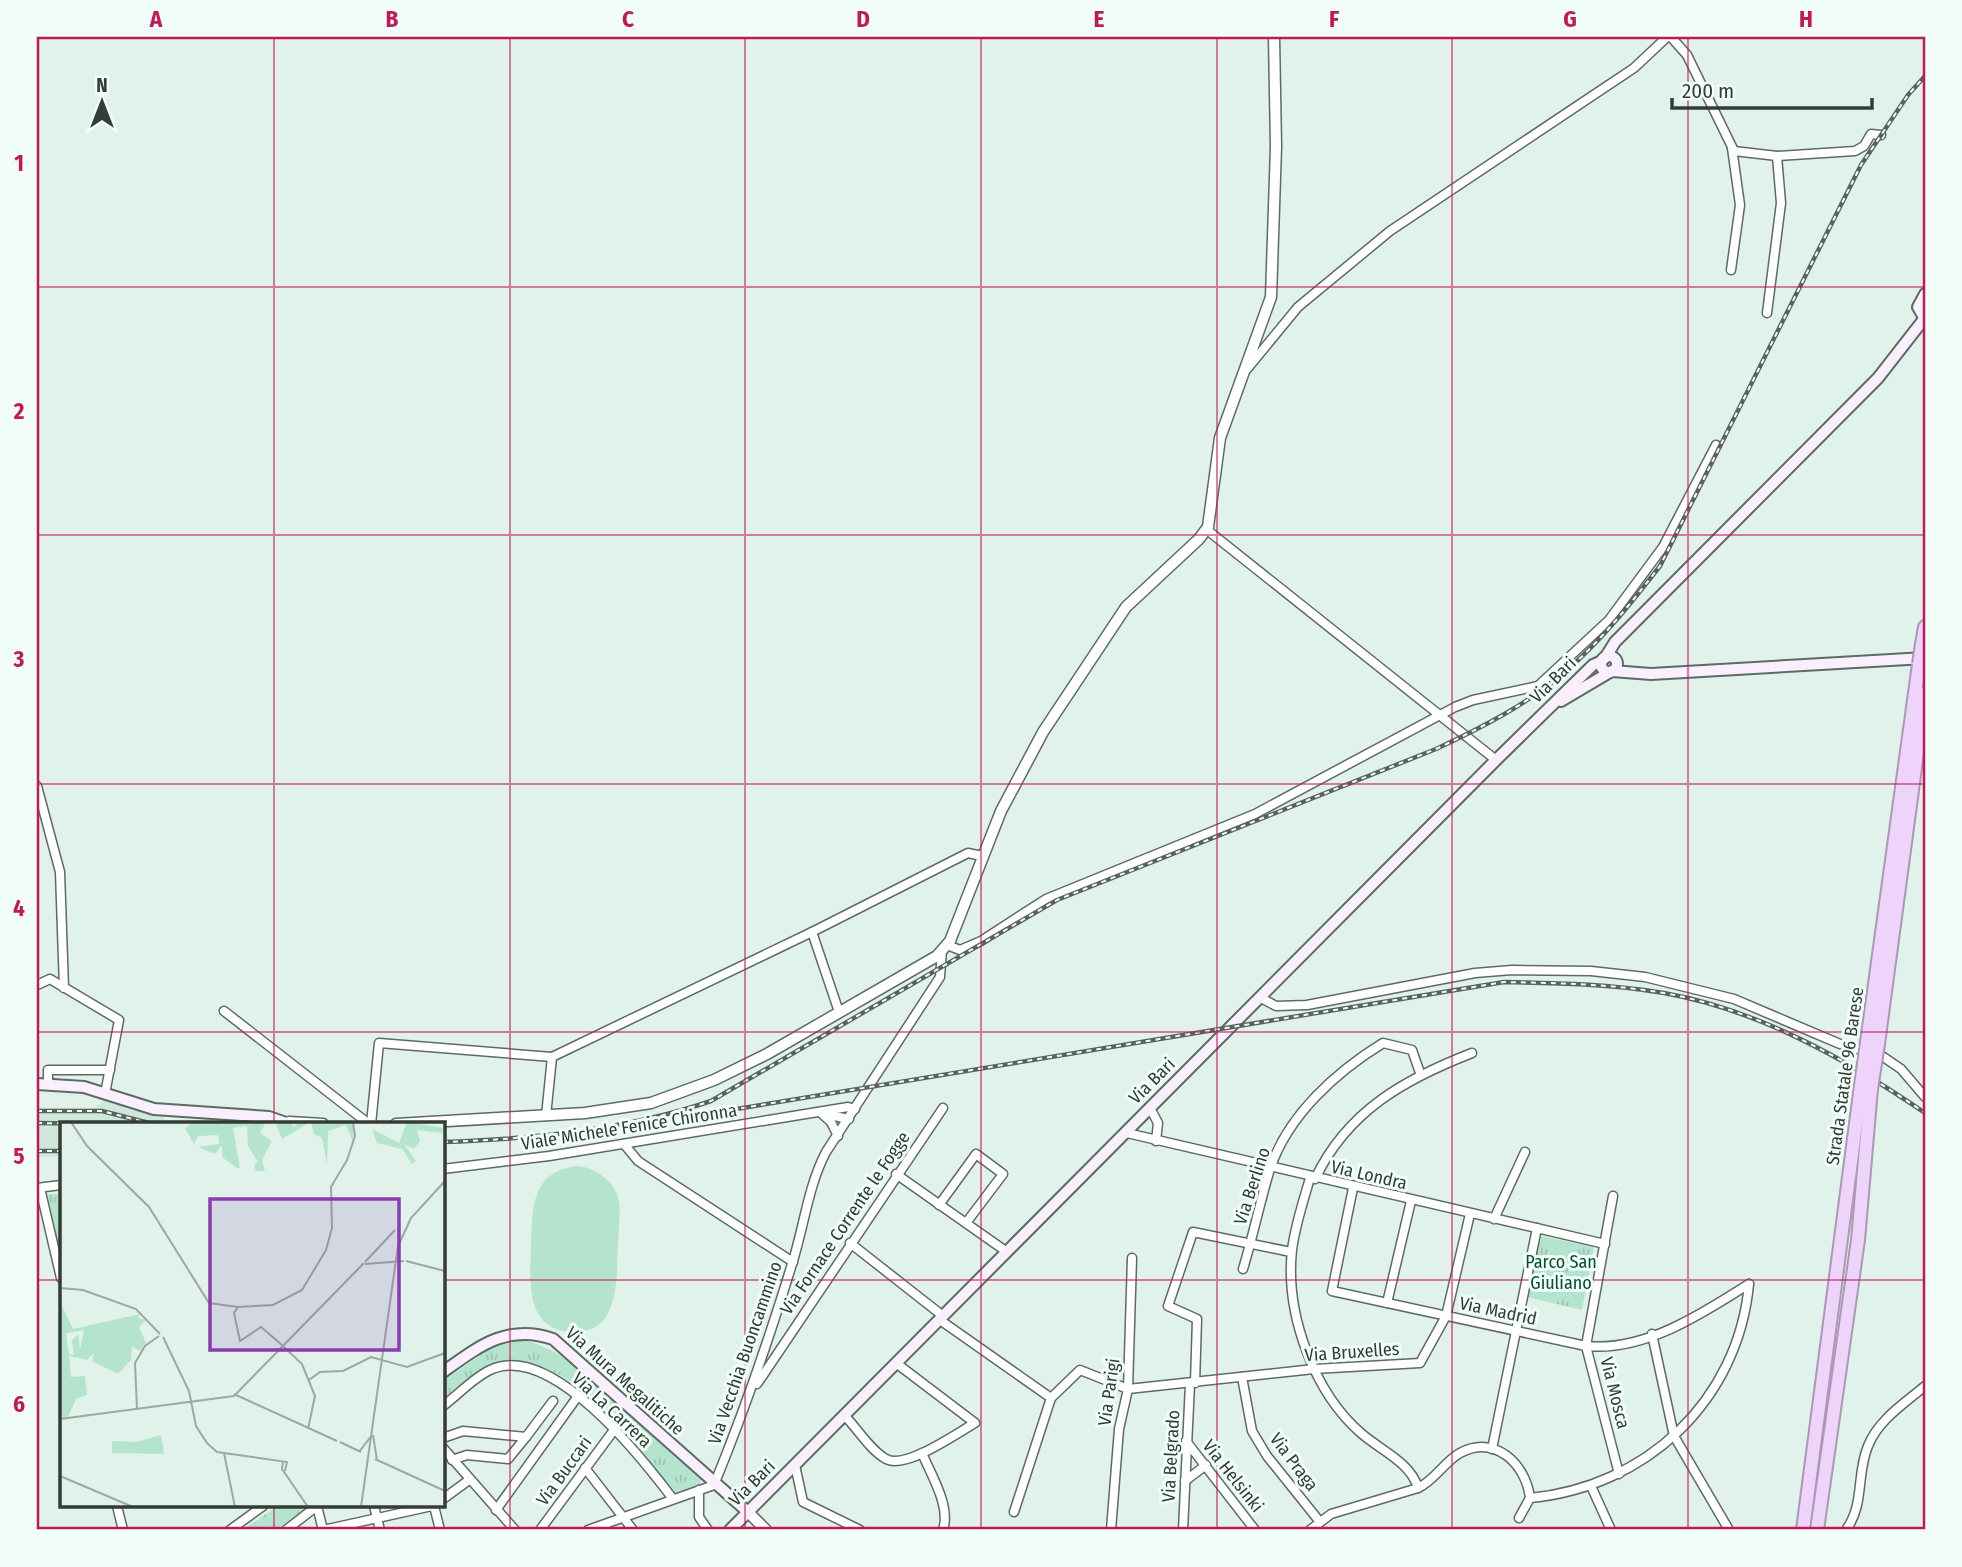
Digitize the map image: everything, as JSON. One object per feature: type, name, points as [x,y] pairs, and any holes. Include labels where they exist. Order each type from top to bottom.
[{"type":"highway","name":"Strada Statale 96 Barese","points":[[1804,1530],[1872,1043],[1925,627]]},
{"type":"highway","name":"Strada Statale 96 Barese","points":[[1872,1043],[1925,693]]},
{"type":"highway","name":"Strada Statale 96 Barese","points":[[1817,1530],[1858,1240],[1866,1087]]},
{"type":"main road","points":[[1922,661],[1637,673],[1610,664],[1620,638],[1878,377],[1925,319],[1918,307],[1925,294]]},
{"type":"main road","name":"Via Bari","points":[[730,1530],[1496,761],[1553,705],[1610,664]]},
{"type":"main road","points":[[43,1084],[78,1086],[155,1109],[249,1116],[283,1122]]},
{"type":"main road","points":[[249,1116],[268,1122]]},
{"type":"main road","name":"Via Mura Megalitiche","points":[[444,1371],[497,1337],[530,1333],[552,1339],[714,1485],[748,1512]]},
{"type":"street","points":[[855,1109],[940,977],[944,947],[1026,761],[1126,607],[1206,529],[1220,438],[1271,297],[1276,147],[1274,37]]},
{"type":"street","points":[[1247,369],[1298,307],[1370,246],[1436,197],[1634,68],[1669,37],[1687,55],[1732,148],[1740,205],[1731,270]]},
{"type":"street","points":[[1732,148],[1744,154],[1777,156],[1855,151],[1864,146],[1871,134],[1881,135]]},
{"type":"street","points":[[1767,313],[1781,203],[1777,156]]},
{"type":"street","points":[[434,1122],[546,1116],[652,1103],[714,1080],[839,1012],[944,947],[960,950],[981,941],[1046,899],[1255,814],[1440,714],[1473,700],[1538,686],[1584,645],[1625,601],[1663,547],[1716,445]]},
{"type":"street","points":[[1206,529],[1496,761]]},
{"type":"street","points":[[37,786],[60,872],[64,988]]},
{"type":"street","points":[[370,1122],[379,1043],[552,1057],[812,932],[968,853],[982,856]]},
{"type":"street","points":[[812,932],[839,1012]]},
{"type":"street","points":[[1261,998],[1276,1006],[1307,1005],[1475,973],[1512,970],[1591,971],[1645,977],[1734,999],[1840,1044],[1882,1056],[1900,1069],[1925,1097]]},
{"type":"street","points":[[37,985],[50,979],[119,1020],[104,1094]]},
{"type":"street","points":[[224,1011],[367,1122]]},
{"type":"street","name":"Via Berlino","points":[[1244,1269],[1270,1169],[1278,1151],[1305,1110],[1350,1065],[1383,1042],[1412,1050],[1420,1073]]},
{"type":"street","points":[[1418,1488],[1411,1471],[1360,1432],[1343,1414],[1314,1369],[1298,1317],[1292,1252],[1312,1179],[1337,1141],[1359,1118],[1420,1073],[1472,1053]]},
{"type":"street","points":[[546,1116],[552,1057]]},
{"type":"street","points":[[43,1084],[48,1070],[110,1070]]},
{"type":"street","name":"Viale Michele Fenice Chironna","points":[[444,1169],[624,1144],[848,1107],[855,1109]]},
{"type":"street","name":"Via Fornace Corrente le Fogge","points":[[751,1392],[943,1108]]},
{"type":"street","points":[[1150,1108],[1158,1123],[1156,1141]]},
{"type":"street","name":"Via Vecchia Buoncammino","points":[[714,1485],[751,1392],[793,1262],[815,1175],[855,1109]]},
{"type":"street","points":[[821,1113],[849,1119]]},
{"type":"street","points":[[821,1113],[831,1122],[838,1136]]},
{"type":"street","name":"Via Londra","points":[[1127,1133],[1312,1179],[1605,1244]]},
{"type":"street","points":[[624,1144],[638,1161],[793,1262]]},
{"type":"street","points":[[1494,1219],[1525,1152]]},
{"type":"street","points":[[939,1205],[976,1154],[1003,1174],[966,1223]]},
{"type":"street","points":[[896,1174],[1007,1252]]},
{"type":"street","points":[[60,1185],[38,1188],[60,1274]]},
{"type":"street","name":"Via Madrid","points":[[1353,1188],[1332,1292],[1586,1346],[1612,1348],[1703,1313],[1749,1284],[1734,1353],[1706,1399],[1674,1436]]},
{"type":"street","name":"Via Mosca","points":[[1613,1196],[1586,1346],[1619,1474]]},
{"type":"street","points":[[1387,1303],[1411,1201]]},
{"type":"street","name":"Via Bruxelles","points":[[1128,1389],[1314,1369],[1420,1363],[1446,1316],[1470,1214]]},
{"type":"street","points":[[1492,1448],[1513,1330],[1537,1228]]},
{"type":"street","name":"Via Belgrado","points":[[1183,1530],[1186,1441],[1197,1319],[1168,1306],[1193,1232],[1250,1244]]},
{"type":"street","points":[[850,1243],[942,1318],[1051,1398]]},
{"type":"street","points":[[1250,1244],[1292,1252]]},
{"type":"street","name":"Via Parigi","points":[[1111,1530],[1119,1429],[1128,1389],[1132,1258]]},
{"type":"street","points":[[1652,1334],[1674,1436],[1729,1530]]},
{"type":"street","points":[[844,1415],[887,1459],[898,1461],[922,1453],[975,1423],[896,1363]]},
{"type":"street","name":"Via La Carrera","points":[[444,1405],[496,1368],[539,1373],[554,1378],[578,1396],[636,1451],[673,1499]]},
{"type":"street","points":[[1014,1511],[1051,1398],[1080,1370],[1128,1389]]},
{"type":"street","name":"Via Praga","points":[[1242,1377],[1252,1431],[1268,1456],[1320,1522]]},
{"type":"street","points":[[1846,1530],[1857,1511],[1868,1445],[1892,1414],[1925,1386]]},
{"type":"street","points":[[496,1510],[578,1396]]},
{"type":"street","points":[[452,1460],[467,1455],[508,1459],[553,1401]]},
{"type":"street","name":"Via Buccari","points":[[540,1530],[614,1430]]},
{"type":"street","points":[[444,1438],[463,1431],[526,1437]]},
{"type":"street","points":[[1530,1498],[1565,1494],[1619,1474],[1674,1436]]},
{"type":"street","name":"Via Helsinki","points":[[1186,1441],[1255,1530]]},
{"type":"street","points":[[1310,1530],[1347,1508],[1418,1488],[1430,1482],[1461,1452],[1492,1448],[1507,1455],[1520,1468],[1530,1498],[1519,1518]]},
{"type":"street","points":[[444,1449],[515,1530]]},
{"type":"street","points":[[922,1453],[944,1507],[946,1522],[943,1530]]},
{"type":"street","points":[[794,1465],[803,1502],[860,1530]]},
{"type":"street","points":[[1185,1481],[1206,1465]]},
{"type":"street","points":[[585,1468],[633,1530]]},
{"type":"street","points":[[444,1498],[470,1480]]},
{"type":"street","points":[[588,1530],[714,1485]]},
{"type":"street","points":[[1591,1486],[1611,1530]]},
{"type":"street","points":[[699,1490],[699,1517],[708,1530]]},
{"type":"street","points":[[118,1508],[123,1530]]},
{"type":"street","points":[[230,1530],[260,1508]]},
{"type":"street","points":[[286,1530],[314,1508]]},
{"type":"street","points":[[318,1508],[323,1530],[424,1508]]},
{"type":"street","points":[[374,1508],[380,1530]]},
{"type":"street","points":[[434,1508],[440,1530]]},
{"type":"street","name":"Via Mura Megalitiche","points":[[748,1512],[766,1530]]},
{"type":"shaded area","points":[[103,1101],[164,1115],[164,1122],[60,1122],[60,1157],[37,1157],[37,1108],[95,1108]]},
{"type":"green space","points":[[578,1166],[595,1171],[609,1182],[618,1198],[620,1217],[616,1286],[608,1313],[600,1323],[589,1330],[574,1332],[546,1323],[538,1314],[531,1288],[531,1260],[532,1219],[537,1194],[551,1175],[562,1169]]},
{"type":"green space","points":[[46,1194],[60,1194],[60,1254]]},
{"type":"green space","name":"Parco San Giuliano","points":[[1541,1236],[1594,1247],[1582,1310],[1527,1297]]},
{"type":"green space","points":[[521,1340],[567,1359],[592,1377],[640,1420],[701,1479],[700,1484],[675,1495],[642,1450],[599,1404],[575,1384],[550,1370],[523,1362],[496,1363],[475,1374],[444,1399],[444,1380],[491,1348]]},
{"type":"green space","points":[[275,1508],[306,1508],[278,1530],[242,1530]]},
{"type":"railway","points":[[444,1142],[545,1135],[613,1126],[711,1101],[1057,900],[1436,749],[1487,724],[1536,694],[1592,647],[1660,566],[1861,165],[1908,95],[1925,76]]},
{"type":"railway","points":[[682,1118],[1504,982],[1584,984],[1644,990],[1734,1011],[1768,1024],[1833,1056],[1925,1113]]},
{"type":"railway","points":[[37,1111],[102,1111],[145,1122]]},
{"type":"railway","points":[[37,1123],[60,1123]]},
{"type":"railway","points":[[37,1151],[60,1151]]}]
